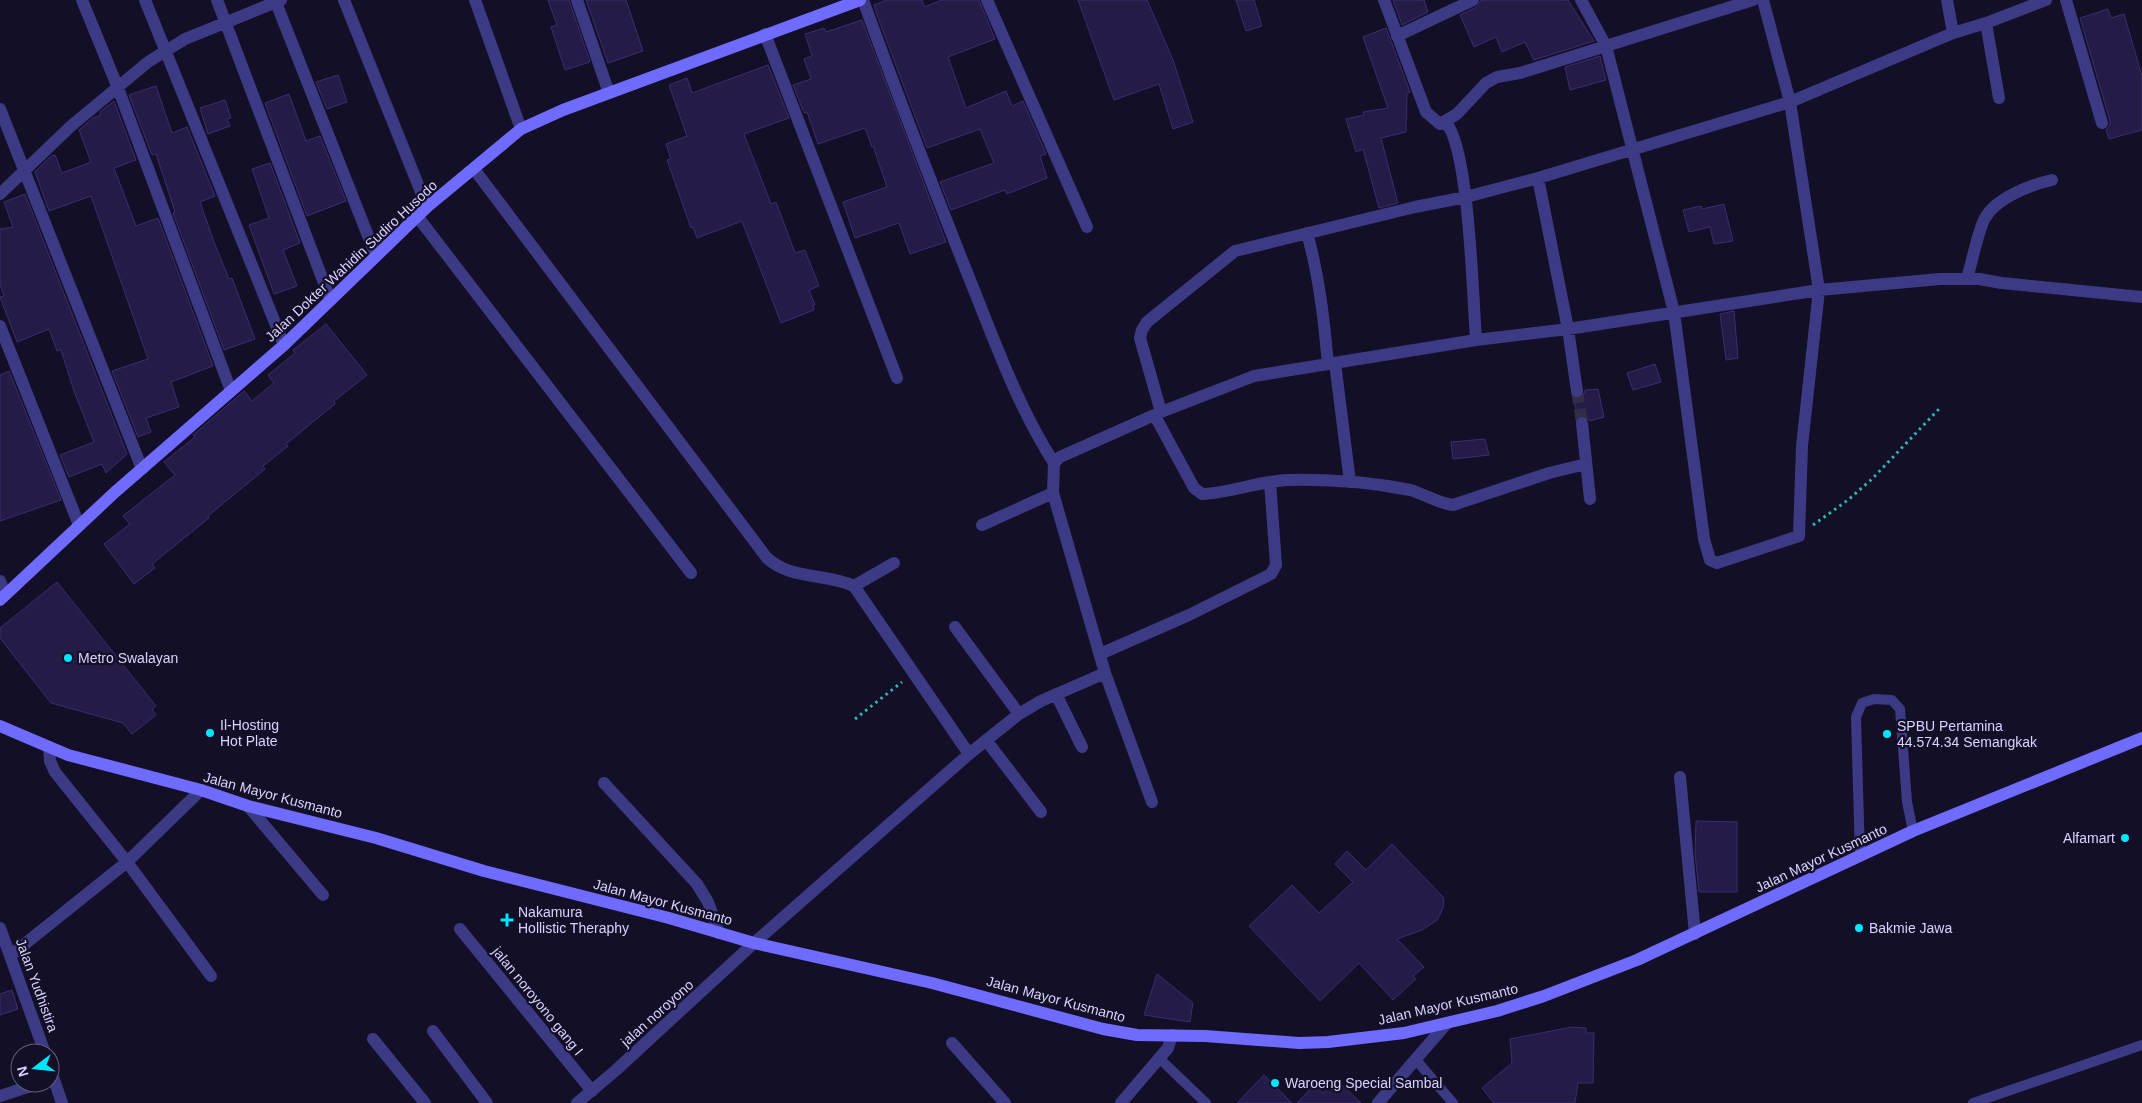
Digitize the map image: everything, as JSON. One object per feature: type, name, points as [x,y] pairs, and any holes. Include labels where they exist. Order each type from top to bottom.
[{"type":"main road","name":"Jalan Dokter Wahidin Sudiro Husodo","points":[[3,597],[79,525],[284,345],[417,216],[521,129],[533,122],[764,34],[861,0]]},
{"type":"main road","name":"Jalan Mayor Kusmanto","points":[[0,726],[68,755],[201,790],[248,806],[376,838],[484,871],[669,918],[754,943],[932,982],[1102,1029],[1137,1035],[1205,1036],[1272,1042],[1328,1042],[1404,1033],[1497,1011],[1544,996],[1621,967],[1695,934],[1913,831],[2142,738]]},
{"type":"street","points":[[82,0],[118,88],[231,391]]},
{"type":"street","points":[[146,0],[284,345]]},
{"type":"street","points":[[217,0],[330,299]]},
{"type":"street","points":[[344,0],[427,207]]},
{"type":"street","points":[[475,0],[521,129]]},
{"type":"street","points":[[576,0],[609,93]]},
{"type":"street","points":[[861,0],[919,153],[996,346],[1037,436],[1054,463],[1053,493],[1105,673],[1152,802]]},
{"type":"street","points":[[987,0],[1087,226]]},
{"type":"street","points":[[1384,0],[1426,112],[1440,124]]},
{"type":"street","points":[[1397,36],[1473,0]]},
{"type":"street","points":[[1581,0],[1606,46],[1634,149],[1674,312],[1704,539],[1710,560],[1717,563],[1799,536],[1802,446],[1818,290],[1790,102],[1763,0]]},
{"type":"street","points":[[1440,124],[1457,114],[1486,83],[1497,77],[1520,73],[1753,0]]},
{"type":"street","points":[[1948,0],[1953,33]]},
{"type":"street","points":[[1586,464],[1452,505],[1441,503],[1412,491],[1350,482],[1318,480],[1270,482],[1202,494],[1194,488],[1158,414],[1140,338],[1147,322],[1235,251],[1466,198],[1790,102],[1953,33],[1986,23],[2046,0]]},
{"type":"street","points":[[2066,0],[2102,123]]},
{"type":"street","points":[[0,194],[70,126],[166,50],[186,39],[277,1],[376,256]]},
{"type":"street","points":[[1986,23],[1999,98]]},
{"type":"street","points":[[764,34],[897,378]]},
{"type":"street","points":[[0,109],[142,469]]},
{"type":"street","points":[[1440,124],[1446,123],[1452,131],[1466,198],[1476,340]]},
{"type":"street","points":[[474,169],[767,558],[776,567],[806,576],[841,580],[854,586],[968,754]]},
{"type":"street","points":[[1538,178],[1568,329],[1577,391]]},
{"type":"street","points":[[1973,278],[1985,218],[1989,213],[2018,191],[2052,180]]},
{"type":"street","points":[[417,216],[691,573]]},
{"type":"street","points":[[1307,233],[1316,266],[1350,482]]},
{"type":"street","points":[[1054,463],[1060,457],[1158,414],[1254,376],[1476,340],[1568,329],[1674,312],[1733,305],[1818,290],[1931,280],[1973,278],[2002,283],[2142,298]]},
{"type":"street","points":[[0,326],[79,525]]},
{"type":"street","points":[[1582,423],[1590,499]]},
{"type":"street","points":[[1100,654],[1189,615],[1271,574],[1276,565],[1270,482]]},
{"type":"street","points":[[982,525],[1053,493]]},
{"type":"street","points":[[854,586],[894,563]]},
{"type":"street","points":[[0,581],[3,597]]},
{"type":"street","points":[[954,627],[1019,714]]},
{"type":"street","name":"jalan noroyono","points":[[577,1103],[698,997],[754,943],[968,754],[1019,714],[1056,694],[1105,673]]},
{"type":"street","points":[[1056,694],[1082,748]]},
{"type":"street","points":[[986,740],[1041,812]]},
{"type":"street","points":[[49,747],[50,761],[55,772],[127,862],[211,976]]},
{"type":"street","points":[[1680,778],[1695,934]]},
{"type":"street","points":[[604,783],[697,884],[708,902],[719,933]]},
{"type":"street","points":[[10,955],[127,862],[201,790]]},
{"type":"street","points":[[248,806],[323,894]]},
{"type":"street","name":"Jalan Yudhistira","points":[[0,928],[41,1043]]},
{"type":"street","name":"jalan noroyono gang I","points":[[460,929],[592,1091]]},
{"type":"street","points":[[1378,1103],[1447,1023]]},
{"type":"street","points":[[433,1031],[487,1103]]},
{"type":"street","points":[[1121,1103],[1168,1048],[1172,1035]]},
{"type":"street","points":[[373,1039],[425,1103]]},
{"type":"street","points":[[952,1043],[1005,1103]]},
{"type":"lane","points":[[1860,856],[1856,717],[1862,703],[1874,699],[1892,700],[1900,709],[1907,802],[1913,831]]},
{"type":"lane","points":[[1973,1103],[2142,1045]]},
{"type":"lane","points":[[1159,1058],[1206,1103]]},
{"type":"lane","points":[[1416,1060],[1454,1103]]},
{"type":"path","points":[[1799,536],[1860,490],[1939,409]]},
{"type":"path","points":[[855,719],[913,674]]},
{"type":"building","points":[[548,0],[569,0],[590,62],[565,70],[551,27],[557,25]]},
{"type":"building","points":[[586,0],[626,0],[643,51],[608,63]]},
{"type":"building","points":[[887,0],[922,0],[924,7],[942,0],[979,0],[995,39],[948,57],[966,108],[1006,91],[1012,106],[1023,101],[1046,154],[1040,156],[1047,178],[1007,194],[1005,190],[951,210],[940,182],[994,163],[980,129],[927,148],[874,5]]},
{"type":"building","points":[[1078,0],[1147,0],[1173,60],[1193,122],[1173,129],[1159,84],[1114,100]]},
{"type":"building","points":[[1236,0],[1254,0],[1262,26],[1246,31]]},
{"type":"building","points":[[1393,0],[1424,0],[1428,12],[1402,25]]},
{"type":"building","points":[[1481,0],[1568,0],[1594,41],[1534,60],[1525,42],[1502,52],[1496,37],[1474,47],[1460,15],[1477,7]]},
{"type":"building","points":[[2108,9],[2111,18],[2124,14],[2142,76],[2142,130],[2109,139],[2106,130],[2110,125],[2110,121],[2080,18]]},
{"type":"building","points":[[862,20],[946,242],[910,254],[899,223],[855,238],[843,202],[887,187],[873,146],[865,128],[818,144],[807,112],[804,113],[793,85],[811,79],[804,59],[812,56],[805,34],[824,28],[826,32]]},
{"type":"building","points":[[1386,28],[1410,92],[1407,93],[1406,132],[1381,138],[1398,203],[1379,208],[1363,149],[1356,152],[1346,119],[1364,115],[1363,112],[1388,108],[1363,37]]},
{"type":"building","points":[[1600,56],[1606,80],[1570,90],[1565,67]]},
{"type":"building","points":[[768,65],[789,118],[744,134],[771,204],[776,202],[795,253],[805,250],[819,286],[809,290],[815,305],[813,305],[814,310],[781,323],[742,221],[697,238],[693,227],[691,228],[667,160],[671,159],[666,144],[687,136],[669,85],[687,78],[692,93]]},
{"type":"building","points":[[338,75],[347,102],[327,109],[316,82]]},
{"type":"building","points":[[156,86],[172,133],[187,127],[215,196],[200,202],[214,242],[229,279],[232,278],[255,339],[224,350],[173,213],[175,212],[156,154],[152,155],[129,95]]},
{"type":"building","points":[[289,94],[306,141],[320,136],[346,201],[307,216],[265,103]]},
{"type":"building","points":[[225,100],[231,118],[227,119],[230,126],[208,134],[200,108]]},
{"type":"building","points":[[114,101],[136,160],[114,168],[136,226],[158,218],[213,366],[171,382],[179,407],[146,418],[151,432],[138,437],[112,371],[148,359],[91,196],[49,211],[35,172],[51,156],[55,155],[62,173],[91,162],[79,130],[93,118],[101,115],[100,112]]},
{"type":"building","points":[[270,163],[300,243],[283,250],[297,286],[274,294],[249,225],[269,218],[252,169]]},
{"type":"building","points":[[25,194],[127,454],[106,473],[102,464],[69,477],[60,455],[94,442],[74,391],[61,350],[57,351],[49,329],[17,342],[0,297],[4,296],[0,284],[0,229],[13,227],[4,202]]},
{"type":"building","points":[[1724,204],[1733,241],[1714,244],[1710,227],[1689,232],[1683,210],[1701,206],[1702,209]]},
{"type":"building","points":[[1734,311],[1738,358],[1726,360],[1720,314]]},
{"type":"building","points":[[326,324],[367,375],[334,401],[335,404],[286,444],[288,446],[263,466],[265,469],[152,564],[155,568],[134,584],[104,544],[130,524],[123,516],[175,475],[164,462],[195,437],[193,435],[244,391],[252,401],[274,383],[268,375],[295,353],[293,350]]},
{"type":"building","points":[[1655,364],[1661,382],[1633,390],[1627,373]]},
{"type":"building","points":[[9,371],[61,500],[0,521],[0,375]]},
{"type":"building","points":[[1598,389],[1604,417],[1590,421],[1585,415],[1578,416],[1573,398],[1579,399],[1585,390]]},
{"type":"building","points":[[1485,439],[1489,455],[1453,459],[1451,442]]},
{"type":"building","points":[[57,582],[156,706],[152,709],[156,715],[132,734],[123,723],[51,703],[0,638],[0,628]]},
{"type":"building","points":[[1696,821],[1737,822],[1737,892],[1699,892],[1695,853]]},
{"type":"building","points":[[1392,844],[1444,898],[1443,908],[1437,920],[1422,930],[1397,939],[1424,967],[1413,976],[1416,979],[1393,1000],[1359,963],[1320,1001],[1249,926],[1292,885],[1319,913],[1353,882],[1335,864],[1347,851],[1366,870]]},
{"type":"building","points":[[1157,974],[1193,1003],[1190,1022],[1144,1015]]},
{"type":"building","points":[[12,990],[18,1009],[0,1015],[0,994]]},
{"type":"building","points":[[1572,1027],[1586,1028],[1586,1033],[1594,1033],[1593,1083],[1578,1083],[1575,1103],[1494,1103],[1482,1088],[1512,1063],[1510,1039]]},
{"type":"building","points":[[1264,1075],[1292,1103],[1237,1103]]},
{"type":"building","points":[[1336,1079],[1361,1103],[1297,1103],[1314,1085],[1323,1093]]},
{"type":"tunnel","points":[[1577,391],[1582,423]]},
{"type":"place","name":"Metro Swalayan","points":[[68,658]]},
{"type":"place","name":"Il-Hosting Hot Plate","points":[[210,733]]},
{"type":"place","name":"SPBU Pertamina 44.574.34 Semangkak","points":[[1887,734]]},
{"type":"place","name":"Alfamart","points":[[2125,838]]},
{"type":"place","name":"Nakamura Hollistic Theraphy","points":[[507,920]]},
{"type":"place","name":"Bakmie Jawa","points":[[1859,928]]},
{"type":"place","name":"Waroeng Special Sambal","points":[[1275,1083]]}]
